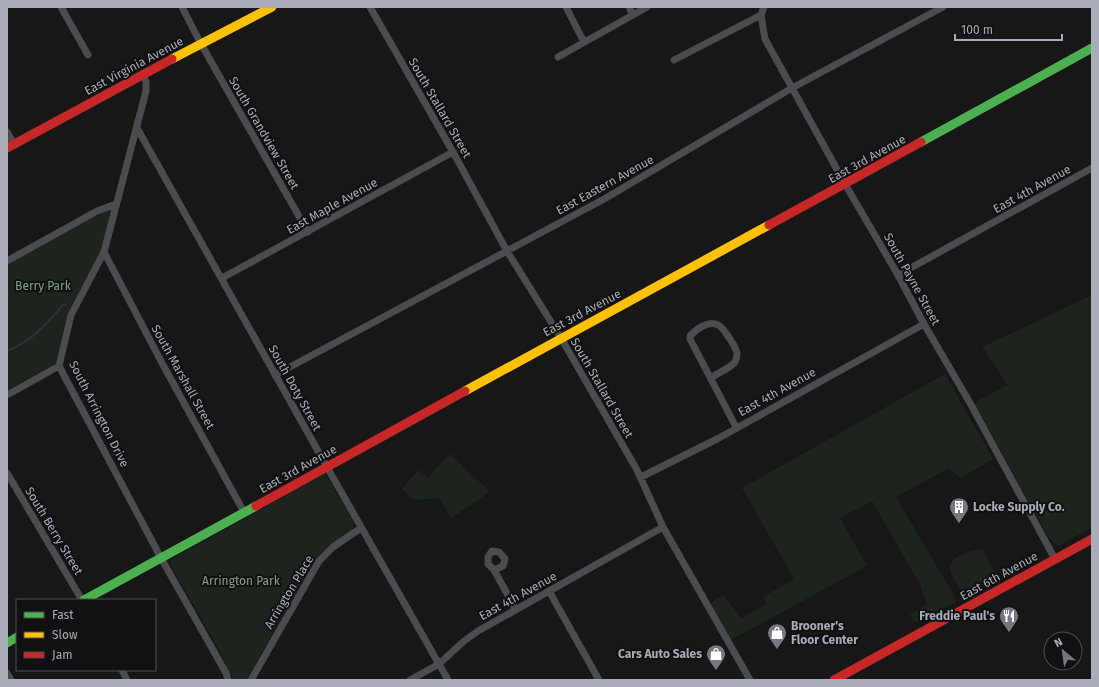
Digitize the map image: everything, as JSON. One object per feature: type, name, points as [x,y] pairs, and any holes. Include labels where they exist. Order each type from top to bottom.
[{"type":"street","points":[[60,7],[88,55]]},
{"type":"street","name":"South Grandview Street","points":[[182,7],[308,232]]},
{"type":"street","name":"East Virginia Avenue","points":[[10,146],[143,74],[272,7]]},
{"type":"street","name":"South Stallard Street","points":[[370,7],[453,152],[507,251],[561,338],[641,477],[663,527],[750,680]]},
{"type":"street","points":[[566,7],[584,42]]},
{"type":"street","points":[[629,7],[633,15]]},
{"type":"street","points":[[558,57],[647,7]]},
{"type":"street","points":[[674,60],[761,15],[764,7]]},
{"type":"street","name":"East Eastern Avenue","points":[[275,374],[606,198],[792,88],[943,7]]},
{"type":"street","name":"South Payne Street","points":[[761,15],[766,39],[792,88],[970,403],[1055,559]]},
{"type":"street","name":"East 3rd Avenue","points":[[85,599],[1092,48]]},
{"type":"street","name":"South Arrington Drive","points":[[143,74],[146,82],[146,91],[104,252],[71,314],[59,366],[161,558],[226,673],[228,680]]},
{"type":"street","name":"South Doty Street","points":[[137,128],[448,680]]},
{"type":"street","points":[[7,132],[10,146]]},
{"type":"street","name":"East Maple Avenue","points":[[222,278],[453,152]]},
{"type":"street","name":"East 4th Avenue","points":[[898,275],[1092,168]]},
{"type":"street","points":[[7,261],[98,211],[116,204]]},
{"type":"street","name":"South Marshall Street","points":[[104,252],[163,365],[244,512]]},
{"type":"street","points":[[711,378],[734,363],[737,352],[723,329],[719,325],[713,323],[701,328],[690,336],[690,339],[736,427]]},
{"type":"street","name":"East 4th Avenue","points":[[641,477],[717,439],[736,427],[924,324]]},
{"type":"street","points":[[7,395],[59,366]]},
{"type":"street","name":"South Berry Street","points":[[7,474],[82,599]]},
{"type":"street","name":"East 4th Avenue","points":[[410,680],[439,664],[464,641],[478,631],[663,527]]},
{"type":"street","name":"Arrington Place","points":[[251,680],[320,560],[333,547],[362,528]]},
{"type":"street","name":"East 6th Avenue","points":[[834,680],[1092,538]]},
{"type":"street","points":[[494,570],[516,610]]},
{"type":"street","points":[[549,591],[599,680]]},
{"type":"street","points":[[7,643],[16,638]]},
{"type":"street","points":[[122,671],[127,680]]},
{"type":"street","points":[[7,673],[11,680]]},
{"type":"green space","name":"Berry Park","points":[[114,208],[101,251],[67,315],[56,363],[7,390],[7,265],[99,212]]},
{"type":"green space","points":[[1092,295],[1092,527],[1059,546],[1048,536],[975,404],[977,401],[1008,385],[982,347]]},
{"type":"green space","points":[[945,374],[993,459],[961,478],[949,468],[896,497],[955,597],[956,602],[921,621],[913,621],[910,615],[927,604],[922,593],[922,588],[872,501],[840,518],[867,566],[731,640],[711,604],[713,601],[724,595],[741,618],[767,604],[763,597],[794,579],[742,488]]},
{"type":"green space","points":[[450,454],[489,491],[451,518],[439,498],[414,500],[402,489],[418,470],[428,477]]},
{"type":"green space","name":"Arrington Park","points":[[325,474],[354,522],[352,531],[331,544],[316,558],[246,680],[233,680],[217,646],[170,564],[173,558]]},
{"type":"green space","points":[[983,549],[997,580],[965,597],[952,575],[950,569],[951,563],[966,553]]},
{"type":"waterway","points":[[7,351],[31,338],[62,306],[66,304]]},
{"type":"traffic: fast","points":[[921,142],[1092,48]]},
{"type":"traffic: fast","points":[[86,599],[256,506]]},
{"type":"traffic: fast","points":[[7,643],[16,638]]},
{"type":"traffic: slow","points":[[172,59],[272,7]]},
{"type":"traffic: slow","points":[[465,391],[769,225]]},
{"type":"traffic: jam","points":[[7,148],[172,59]]},
{"type":"traffic: jam","points":[[769,225],[921,142]]},
{"type":"traffic: jam","points":[[256,506],[465,391]]},
{"type":"traffic: jam","points":[[834,680],[1092,539]]},
{"type":"place","name":"Locke Supply Co.","points":[[959,524]]},
{"type":"place","name":"Freddie Paul's","points":[[1009,633]]},
{"type":"place","name":"Brooner's Floor Center","points":[[777,650]]},
{"type":"place","name":"Cars Auto Sales","points":[[716,671]]}]
